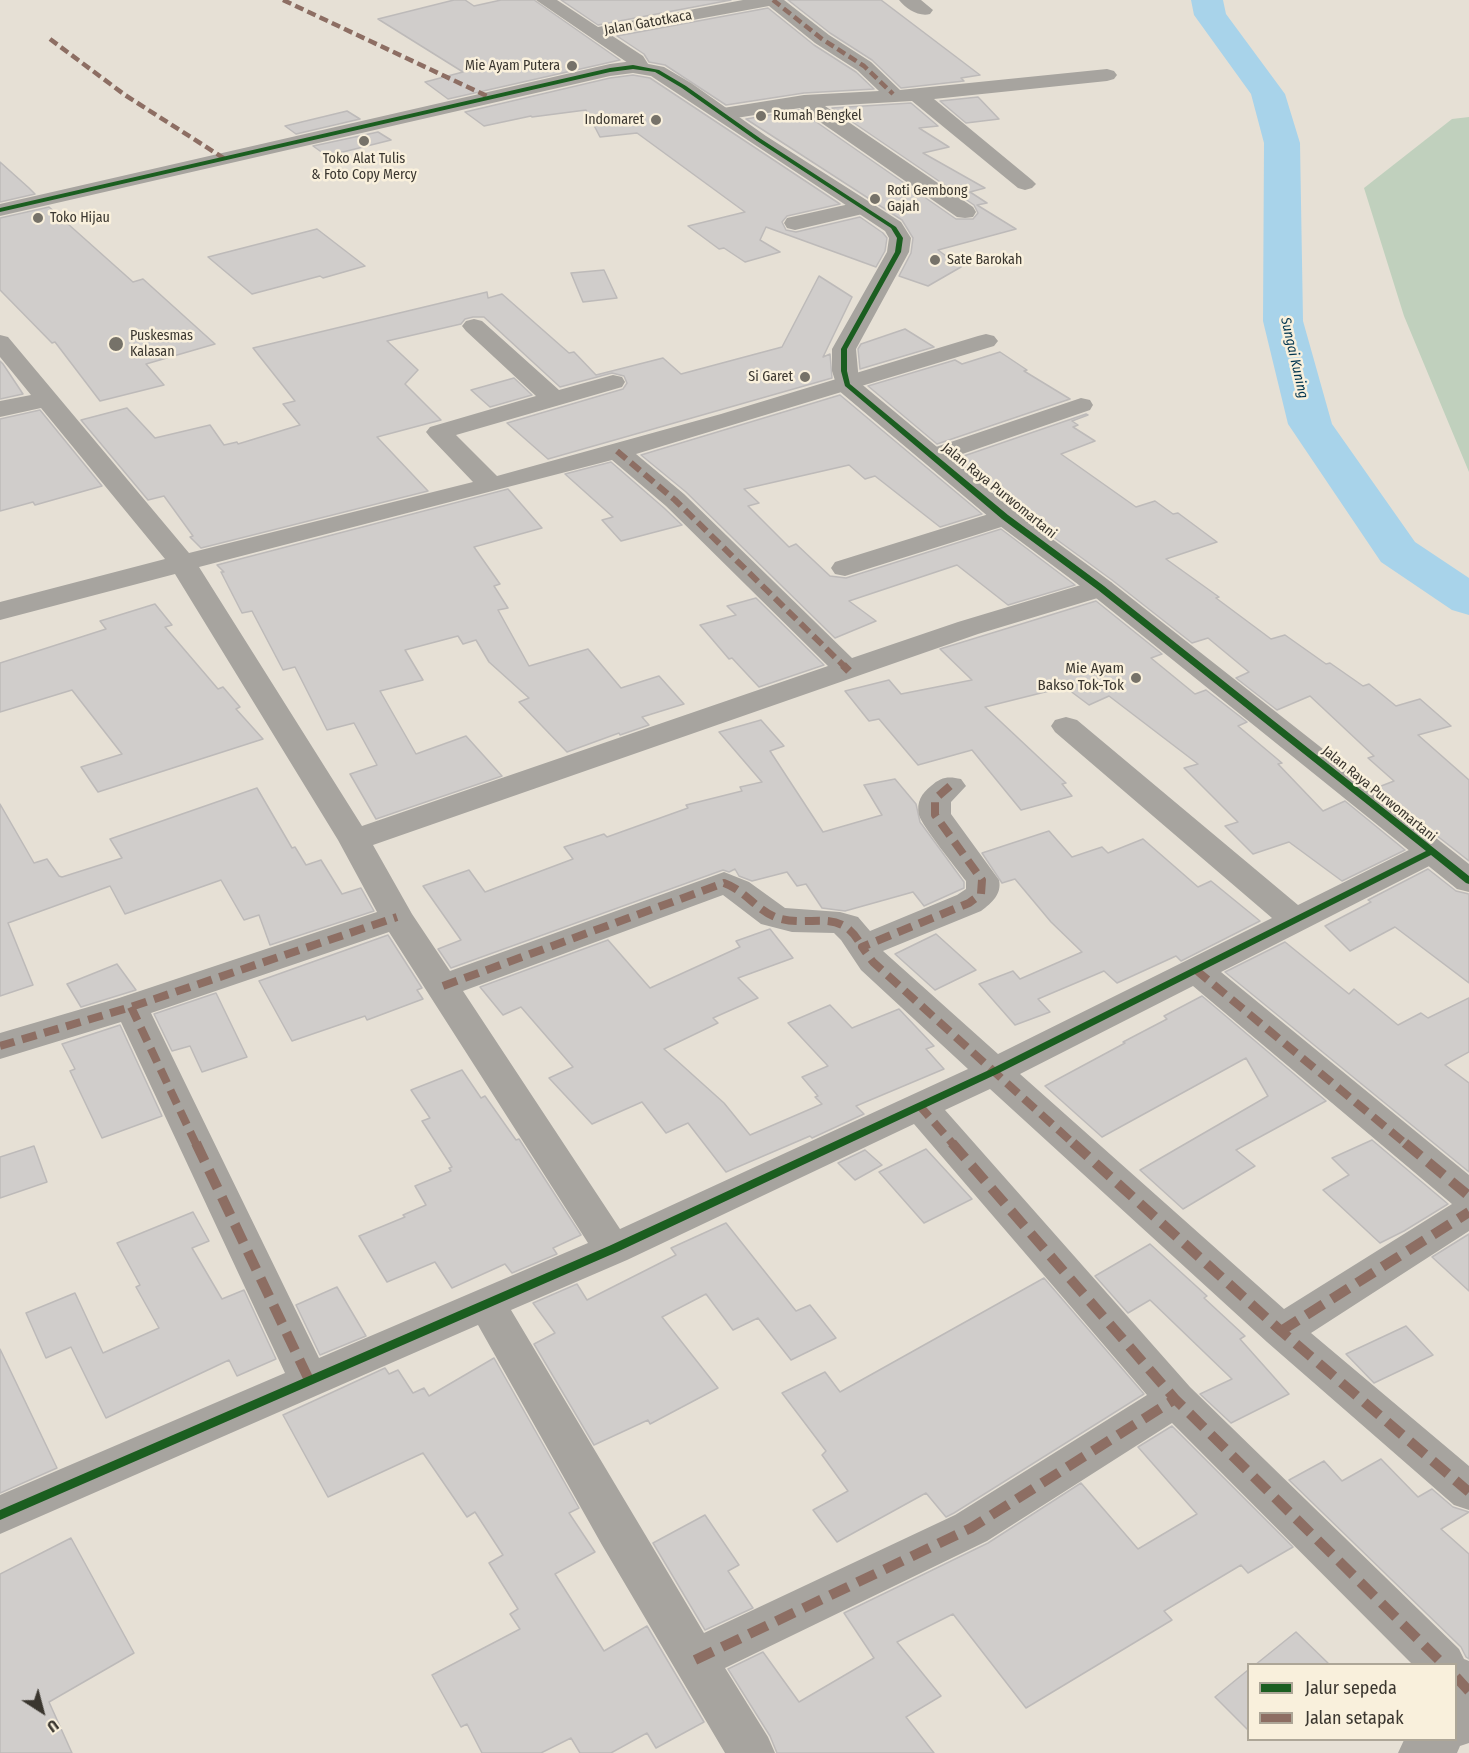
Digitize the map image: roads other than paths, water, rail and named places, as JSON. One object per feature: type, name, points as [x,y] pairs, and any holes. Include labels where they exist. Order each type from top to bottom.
[{"type":"street","points":[[545,0],[636,60],[640,67]]},
{"type":"street","points":[[772,0],[822,39],[864,66],[893,94]]},
{"type":"street","name":"Jalan Gatotkaca","points":[[594,33],[772,0]]},
{"type":"street","points":[[908,0],[924,10]]},
{"type":"street","points":[[0,210],[610,70],[640,67],[657,71],[684,87],[893,227],[900,238],[898,252],[844,349],[844,371],[847,385]]},
{"type":"street","points":[[723,114],[804,101],[893,94],[917,95],[1107,75]]},
{"type":"street","points":[[917,95],[1025,184]]},
{"type":"street","points":[[804,101],[910,172],[964,212]]},
{"type":"street","points":[[795,223],[863,207]]},
{"type":"street","points":[[474,326],[554,399]]},
{"type":"street","points":[[0,611],[617,451],[847,385],[986,341]]},
{"type":"street","points":[[0,342],[183,562],[354,840],[397,917],[613,1249]]},
{"type":"street","points":[[490,485],[439,432],[613,382]]},
{"type":"street","name":"Jalan Raya Purwomartani","points":[[847,385],[1005,517],[1101,588],[1469,881]]},
{"type":"street","points":[[0,409],[46,399]]},
{"type":"street","points":[[933,456],[1081,405]]},
{"type":"street","points":[[617,451],[675,500],[849,671]]},
{"type":"street","points":[[844,568],[1005,517]]},
{"type":"street","points":[[354,840],[849,671],[968,628],[1101,588]]},
{"type":"street","points":[[1066,726],[1296,921]]},
{"type":"street","points":[[862,947],[969,903],[983,894],[985,889],[982,880],[935,815],[935,800],[950,786]]},
{"type":"street","points":[[0,1515],[613,1249],[993,1072],[1431,852]]},
{"type":"street","points":[[443,986],[724,883],[733,886],[755,905],[775,917],[793,922],[844,924],[852,930],[862,947],[881,970],[993,1072],[1281,1331],[1469,1492]]},
{"type":"street","points":[[0,1046],[131,1007],[397,917]]},
{"type":"street","points":[[1196,970],[1469,1196]]},
{"type":"street","points":[[131,1007],[310,1382]]},
{"type":"street","points":[[919,1105],[1175,1399],[1441,1663]]},
{"type":"street","points":[[1281,1331],[1469,1212]]},
{"type":"street","points":[[486,1303],[612,1522],[752,1753]]},
{"type":"street","points":[[695,1660],[972,1528],[1175,1399]]},
{"type":"street","points":[[1457,1679],[1469,1691]]},
{"type":"street","points":[[1457,1724],[1469,1715]]},
{"type":"street","points":[[1422,1753],[1438,1741]]},
{"type":"waterway","name":"Sungai Kuning","points":[[1207,0],[1210,15],[1268,94],[1282,143],[1283,321],[1310,424],[1398,552],[1469,600]]},
{"type":"place","name":"Mie Ayam Putera","points":[[572,66]]},
{"type":"place","name":"Rumah Bengkel","points":[[761,116]]},
{"type":"place","name":"Indomaret","points":[[656,120]]},
{"type":"place","name":"Toko Alat Tulis & Foto Copy Mercy","points":[[364,141]]},
{"type":"place","name":"Roti Gembong Gajah","points":[[875,199]]},
{"type":"place","name":"Toko Hijau","points":[[38,218]]},
{"type":"place","name":"Sate Barokah","points":[[935,260]]},
{"type":"place","name":"Puskesmas Kalasan","points":[[116,344]]},
{"type":"place","name":"Si Garet","points":[[805,377]]},
{"type":"place","name":"Mie Ayam Bakso Tok-Tok","points":[[1136,678]]}]
